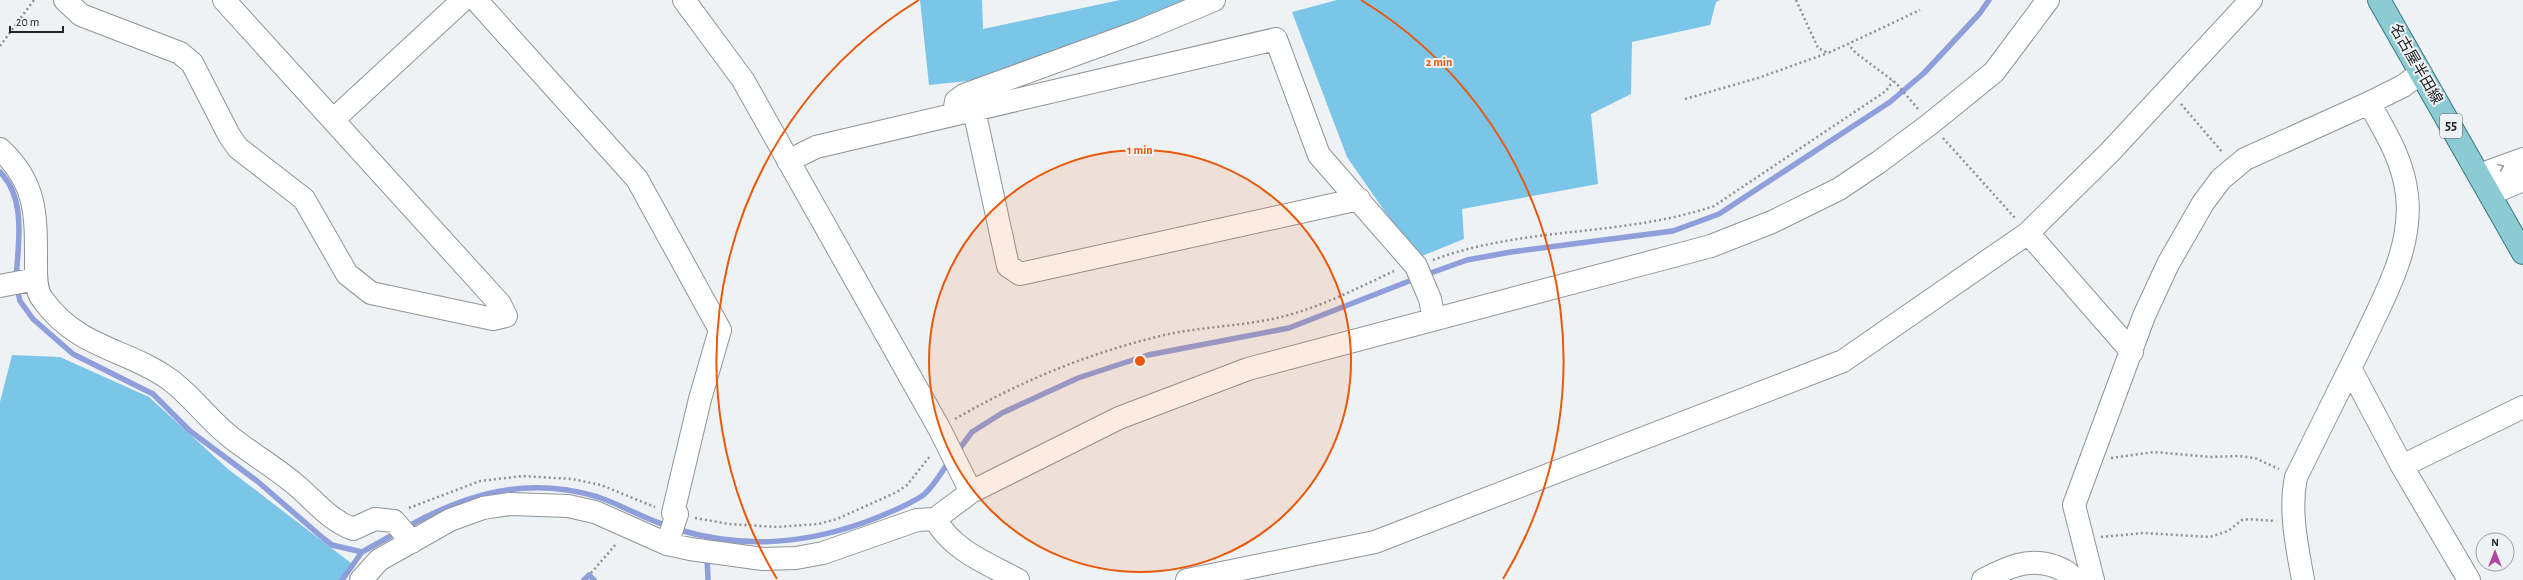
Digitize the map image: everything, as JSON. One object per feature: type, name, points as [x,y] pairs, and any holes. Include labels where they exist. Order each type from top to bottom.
[{"type":"main road","name":"名古屋半田線","points":[[2379,0],[2523,253]]},
{"type":"street","points":[[65,0],[81,14],[180,53],[192,63],[229,135],[238,148],[304,199],[347,274],[371,293],[492,319],[506,316],[500,304],[224,0]]},
{"type":"street","points":[[333,120],[463,0]]},
{"type":"street","points":[[476,0],[637,179],[720,330],[700,399],[673,513],[675,517],[667,544]]},
{"type":"street","points":[[684,0],[743,80],[960,467],[971,492]]},
{"type":"street","points":[[1214,0],[1140,31],[964,95],[956,101],[964,112],[1008,266],[1020,274],[1359,199]]},
{"type":"street","points":[[361,580],[405,534],[483,508],[510,504],[568,506],[595,512],[667,544],[690,549],[763,559],[796,558],[823,553],[917,520],[935,519],[971,492],[1119,418],[1189,390],[1248,369],[1432,309],[1711,246],[1772,222],[1839,189],[1930,124],[1994,72],[2048,0]]},
{"type":"street","points":[[1187,580],[1375,542],[1843,361],[2028,233],[2168,90],[2251,0]]},
{"type":"street","points":[[788,161],[816,147],[1276,39],[1319,155],[1359,199],[1414,264],[1432,309]]},
{"type":"street","points":[[2093,580],[2074,504],[2132,352],[2144,316],[2168,264],[2204,203],[2221,179],[2245,159],[2369,103],[2403,86],[2421,73]]},
{"type":"street","points":[[2302,580],[2294,522],[2294,490],[2296,477],[2392,281],[2408,220],[2407,195],[2403,171],[2396,150],[2369,103]]},
{"type":"street","points":[[0,149],[21,172],[30,192],[36,214],[32,281],[42,299],[80,336],[152,369],[170,380],[224,432],[296,485],[335,521],[353,529],[375,519],[384,518],[405,534]]},
{"type":"street","points":[[2479,175],[2523,158]]},
{"type":"street","points":[[2490,194],[2523,180]]},
{"type":"street","points":[[2028,233],[2132,352]]},
{"type":"street","points":[[3,285],[32,281]]},
{"type":"street","points":[[2350,368],[2402,466],[2469,580]]},
{"type":"street","points":[[2402,466],[2523,407]]},
{"type":"street","points":[[935,519],[943,533],[960,548],[1018,580]]},
{"type":"street","points":[[1983,580],[2005,568],[2035,562],[2062,568],[2071,575],[2073,580]]},
{"type":"path","points":[[0,46],[34,0]]},
{"type":"path","points":[[1796,0],[1818,48],[1828,53]]},
{"type":"path","points":[[1685,99],[1758,78],[1828,53],[1848,44]]},
{"type":"path","points":[[675,517],[729,524],[777,527],[818,524],[837,519],[902,489],[944,439],[998,394],[1061,366],[1158,336],[1285,316],[1339,297],[1414,264],[1485,244],[1515,238],[1645,223],[1687,215],[1714,206],[1886,91],[1893,81]]},
{"type":"path","points":[[2168,90],[2218,146],[2233,169]]},
{"type":"path","points":[[2090,459],[2154,452],[2211,457],[2238,456],[2255,458],[2296,477]]},
{"type":"path","points":[[2083,542],[2099,537],[2144,533],[2216,536],[2249,519],[2294,522]]},
{"type":"path","points":[[592,573],[630,527]]},
{"type":"shaded area","points":[[920,0],[982,0],[983,29],[1120,0],[1190,0],[987,79],[929,85]]},
{"type":"shaded area","points":[[1337,0],[1720,0],[1716,2],[1710,25],[1632,42],[1631,94],[1591,114],[1598,184],[1462,209],[1464,239],[1417,258],[1347,157],[1292,12]]},
{"type":"shaded area","points":[[12,355],[60,357],[149,397],[228,469],[351,563],[342,580],[0,580],[0,402]]},
{"type":"waterway","points":[[1425,275],[1467,260],[1511,252],[1673,231],[1719,214],[1890,102],[1924,73],[1980,13],[1989,0]]},
{"type":"waterway","points":[[0,172],[9,183],[14,195],[17,209],[19,237],[16,279]]},
{"type":"waterway","points":[[957,452],[972,432],[1002,413],[1078,378],[1148,355],[1289,328],[1417,278]]},
{"type":"waterway","points":[[17,288],[20,301],[33,319],[73,354],[153,394],[190,431],[257,481],[332,545],[362,552],[398,532]]},
{"type":"waterway","points":[[676,529],[702,536],[752,542],[777,541],[827,534],[876,518],[922,496],[930,489],[950,460]]},
{"type":"waterway","points":[[405,528],[451,505],[475,497],[522,488],[547,488],[572,491],[598,497],[650,520],[668,526]]},
{"type":"waterway","points":[[342,580],[362,552]]},
{"type":"waterway","points":[[707,556],[708,580]]},
{"type":"waterway","points":[[584,580],[589,575],[594,580]]}]
